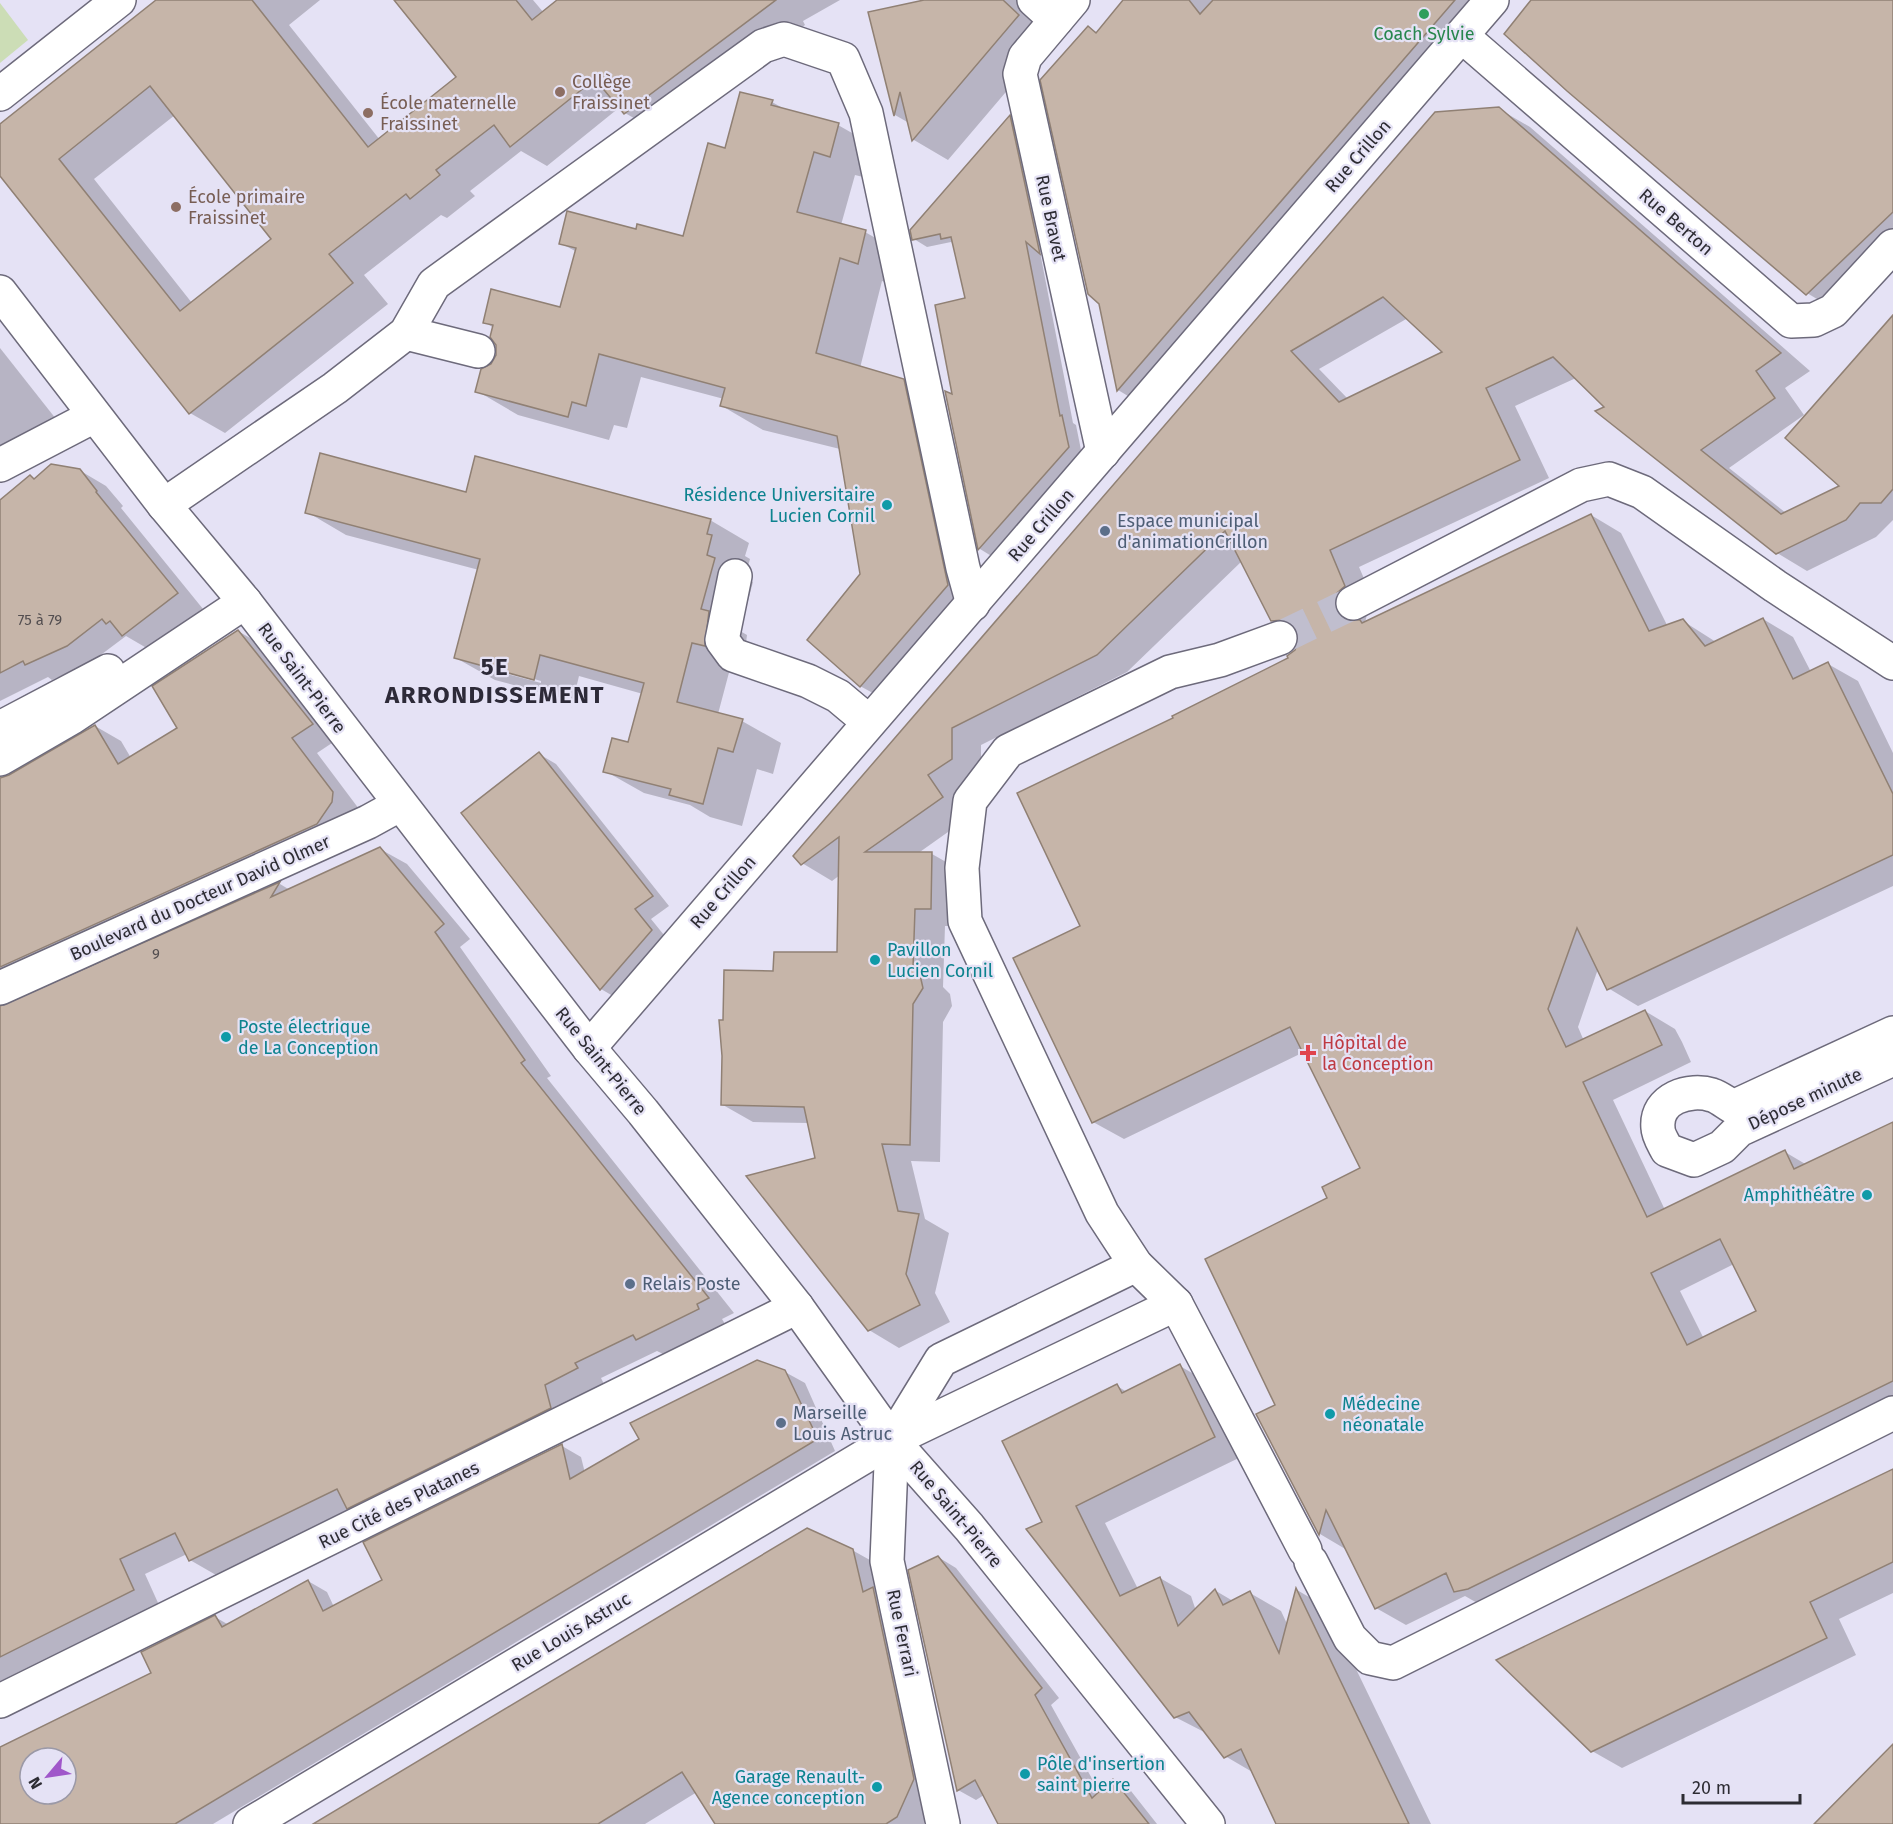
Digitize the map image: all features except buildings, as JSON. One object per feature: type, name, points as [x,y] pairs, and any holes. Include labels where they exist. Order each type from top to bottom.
[{"type":"street","points":[[0,94],[119,0]]},
{"type":"street","name":"Rue Crillon","points":[[589,1048],[1492,0]]},
{"type":"street","name":"Rue Bravet","points":[[1054,7],[1025,57],[1020,74],[1104,452]]},
{"type":"street","name":"Rue Berton","points":[[1462,36],[1791,321],[1814,321],[1833,311],[1893,246]]},
{"type":"street","points":[[164,505],[335,388],[406,333],[434,284],[763,46],[784,39],[843,59],[866,113],[963,568],[973,604]]},
{"type":"street","name":"Rue Saint-Pierre","points":[[0,292],[164,505],[237,607],[399,805],[589,1048],[643,1112],[797,1307],[892,1440],[973,1532],[1208,1824]]},
{"type":"street","points":[[406,333],[478,351]]},
{"type":"street","points":[[0,465],[94,416]]},
{"type":"street","points":[[1353,603],[1581,485],[1609,478],[1642,492],[1775,586],[1893,663]]},
{"type":"street","points":[[735,576],[722,640],[733,655],[808,681],[838,696],[869,722]]},
{"type":"street","points":[[0,759],[71,718],[237,607]]},
{"type":"street","points":[[0,728],[107,672],[197,619],[237,607]]},
{"type":"street","points":[[1280,638],[1220,660],[1170,672],[1008,751],[970,801],[962,868],[965,921],[1102,1213],[1136,1265],[1176,1304],[1350,1638],[1370,1658],[1393,1663],[1893,1413]]},
{"type":"street","name":"Boulevard du Docteur David Olmer","points":[[0,988],[368,822],[399,805]]},
{"type":"street","name":"Dépose minute","points":[[1893,1033],[1732,1107],[1714,1095],[1690,1091],[1668,1101],[1661,1113],[1658,1129],[1667,1150],[1694,1160],[1722,1147],[1740,1130],[1893,1059]]},
{"type":"street","points":[[892,1440],[941,1360],[1136,1265]]},
{"type":"street","name":"Rue Louis Astruc","points":[[250,1824],[892,1440],[1176,1304]]},
{"type":"street","name":"Rue Cité des Platanes","points":[[0,1701],[797,1307]]},
{"type":"street","name":"Rue Ferrari","points":[[892,1440],[887,1561],[943,1824]]},
{"type":"green space","points":[[0,3],[28,40],[0,63]]},
{"type":"tunnel","points":[[1280,638],[1353,603]]},
{"type":"place","name":"Coach Sylvie","points":[[1424,14]]},
{"type":"place","name":"Collège Fraissinet","points":[[560,92]]},
{"type":"place","name":"École maternelle Fraissinet","points":[[368,113]]},
{"type":"place","name":"École primaire Fraissinet","points":[[176,207]]},
{"type":"place","name":"Résidence Universitaire Lucien Cornil","points":[[887,505]]},
{"type":"place","name":"Espace municipal d'animationCrillon","points":[[1105,531]]},
{"type":"place","name":"Pavillon Lucien Cornil","points":[[875,960]]},
{"type":"place","name":"Poste électrique de La Conception","points":[[226,1037]]},
{"type":"place","name":"Hôpital de la Conception","points":[[1308,1053]]},
{"type":"place","name":"Amphithéâtre","points":[[1867,1195]]},
{"type":"place","name":"Relais Poste","points":[[630,1284]]},
{"type":"place","name":"Médecine néonatale","points":[[1330,1414]]},
{"type":"place","name":"Marseille Louis Astruc","points":[[781,1423]]},
{"type":"place","name":"Pôle d'insertion saint pierre","points":[[1025,1774]]},
{"type":"place","name":"Garage Renault- Agence conception","points":[[877,1787]]},
{"type":"district","name":"5E ARRONDISSEMENT","points":[[495,681]]}]
